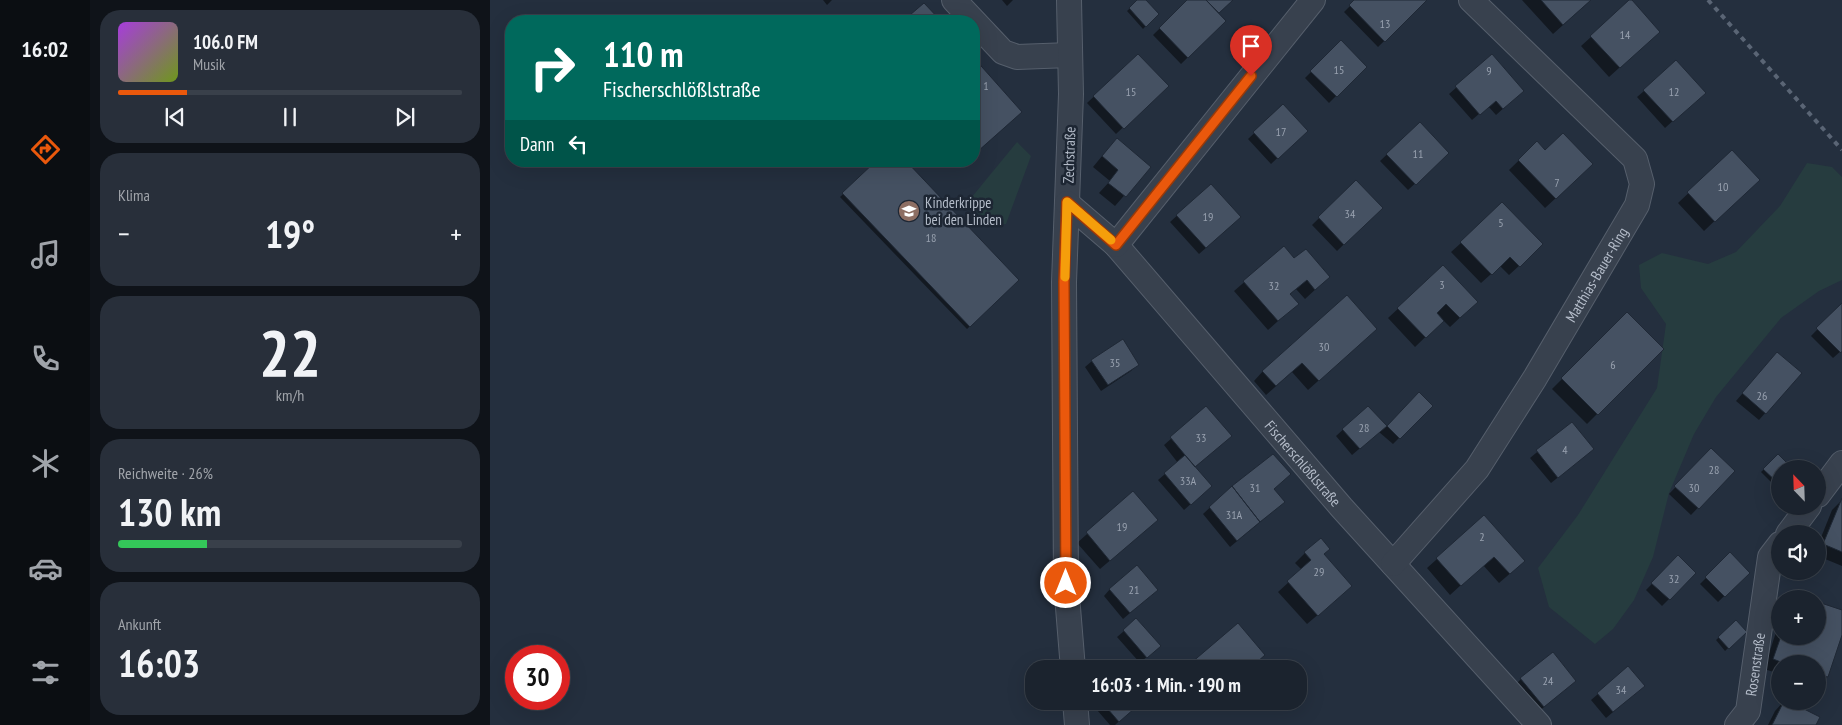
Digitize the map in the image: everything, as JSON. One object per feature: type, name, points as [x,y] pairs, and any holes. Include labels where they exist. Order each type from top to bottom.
[{"type":"street","points":[[954,0],[968,15]]},
{"type":"street","name":"Zechstraße","points":[[1068,0],[1071,94],[1064,282],[1066,583],[1071,660]]},
{"type":"street","points":[[1116,245],[1313,0]]},
{"type":"street","name":"Matthias-Bauer-Ring","points":[[1393,564],[1477,469],[1535,378],[1638,205],[1642,184],[1635,159],[1471,0]]},
{"type":"street","points":[[980,28],[1003,52],[1017,57],[1070,55]]},
{"type":"street","name":"Fischerschlößlstraße","points":[[1067,202],[1116,245],[1342,508],[1539,725]]},
{"type":"street","points":[[1826,484],[1842,463]]},
{"type":"street","name":"Rosenstraße","points":[[1737,725],[1748,711],[1771,556]]},
{"type":"street","points":[[1076,710],[1077,725]]},
{"type":"green space","points":[[1017,142],[1031,156],[1006,224],[991,226],[967,203]]},
{"type":"green space","points":[[1807,163],[1832,167],[1842,177],[1842,280],[1819,291],[1781,318],[1716,397],[1694,434],[1669,493],[1653,557],[1634,600],[1613,629],[1595,644],[1549,607],[1538,568],[1578,515],[1657,388],[1666,324],[1641,288],[1639,265],[1662,253],[1708,264],[1736,252],[1780,206]]},
{"type":"building","points":[[1137,0],[1146,0],[1159,14],[1146,27],[1129,8]]},
{"type":"building","points":[[1187,0],[1206,0],[1226,21],[1188,58],[1159,28]]},
{"type":"building","points":[[1206,0],[1233,0],[1219,13]]},
{"type":"building","points":[[1354,0],[1427,0],[1385,42],[1349,5]]},
{"type":"building","points":[[1541,0],[1591,0],[1563,25]]},
{"type":"building","points":[[1629,0],[1632,0],[1660,32],[1620,68],[1590,36]]},
{"type":"building","points":[[924,3],[935,15],[910,15]]},
{"type":"building","points":[[1341,40],[1367,67],[1337,97],[1310,71]]},
{"type":"building","points":[[1138,54],[1169,86],[1124,129],[1093,96]]},
{"type":"building","points":[[1492,54],[1524,91],[1503,109],[1496,101],[1480,115],[1455,86]]},
{"type":"building","points":[[1676,60],[1706,93],[1673,122],[1643,90]]},
{"type":"building","points":[[980,65],[1022,112],[980,149]]},
{"type":"building","points":[[1283,104],[1308,131],[1278,159],[1253,132]]},
{"type":"building","points":[[1420,122],[1449,153],[1416,185],[1386,154]]},
{"type":"building","points":[[1563,133],[1593,164],[1556,199],[1518,160],[1537,141],[1545,150]]},
{"type":"building","points":[[1117,138],[1151,167],[1126,197],[1108,183],[1118,170],[1102,156]]},
{"type":"building","points":[[1732,150],[1760,180],[1715,222],[1687,192]]},
{"type":"building","points":[[870,167],[912,167],[1019,280],[970,327],[842,193]]},
{"type":"building","points":[[1356,180],[1383,208],[1344,245],[1318,217]]},
{"type":"building","points":[[1211,184],[1241,217],[1206,248],[1176,215]]},
{"type":"building","points":[[1502,202],[1543,244],[1520,267],[1510,257],[1492,275],[1460,242]]},
{"type":"building","points":[[1284,246],[1294,258],[1306,249],[1330,277],[1315,290],[1307,280],[1290,294],[1299,304],[1278,321],[1243,281]]},
{"type":"building","points":[[1443,265],[1478,302],[1460,318],[1446,304],[1437,313],[1444,321],[1426,338],[1397,308]]},
{"type":"building","points":[[1347,295],[1377,329],[1319,381],[1302,363],[1276,386],[1262,371]]},
{"type":"building","points":[[1842,303],[1842,351],[1841,353],[1816,328]]},
{"type":"building","points":[[1627,312],[1664,349],[1598,415],[1561,378]]},
{"type":"building","points":[[1123,339],[1139,365],[1108,385],[1091,360]]},
{"type":"building","points":[[1777,352],[1802,373],[1766,414],[1742,393]]},
{"type":"building","points":[[1419,392],[1433,406],[1400,439],[1387,426]]},
{"type":"building","points":[[1206,406],[1232,436],[1195,467],[1170,437]]},
{"type":"building","points":[[1368,406],[1387,426],[1360,449],[1342,429]]},
{"type":"building","points":[[1572,422],[1594,449],[1558,478],[1536,450]]},
{"type":"building","points":[[1711,448],[1735,471],[1699,509],[1674,486]]},
{"type":"building","points":[[1273,454],[1291,474],[1274,489],[1285,502],[1260,522],[1232,486]]},
{"type":"building","points":[[1778,454],[1784,460],[1772,460]]},
{"type":"building","points":[[1185,455],[1212,486],[1191,505],[1164,473]]},
{"type":"building","points":[[1771,461],[1771,477],[1763,469]]},
{"type":"building","points":[[1232,486],[1260,522],[1237,541],[1209,507]]},
{"type":"building","points":[[1133,491],[1158,520],[1110,561],[1086,532]]},
{"type":"building","points":[[1842,498],[1842,552],[1826,545],[1826,537]]},
{"type":"building","points":[[1484,515],[1525,561],[1510,574],[1494,557],[1461,586],[1436,558]]},
{"type":"building","points":[[1321,538],[1330,549],[1324,554],[1352,586],[1318,616],[1287,581],[1311,560],[1304,552]]},
{"type":"building","points":[[1730,552],[1750,573],[1725,597],[1705,577]]},
{"type":"building","points":[[1678,555],[1696,573],[1670,600],[1651,583]]},
{"type":"building","points":[[1137,565],[1158,590],[1130,613],[1109,589]]},
{"type":"building","points":[[1826,605],[1842,610],[1842,635],[1828,677],[1826,676],[1826,655],[1774,655],[1778,645],[1826,645]]},
{"type":"building","points":[[1136,618],[1161,646],[1147,658],[1123,630]]},
{"type":"building","points":[[1736,620],[1747,632],[1729,649],[1718,637]]},
{"type":"building","points":[[1238,623],[1265,655],[1259,660],[1195,660]]},
{"type":"building","points":[[1553,652],[1576,681],[1544,707],[1520,678]]},
{"type":"building","points":[[1628,666],[1645,686],[1613,712],[1597,693]]},
{"type":"building","points":[[1109,710],[1133,710],[1119,722]]},
{"type":"building","points":[[1780,710],[1806,710],[1820,717],[1816,725],[1772,725]]},
{"type":"railway","points":[[1708,0],[1842,150]]},
{"type":"slow traffic","points":[[1065,277],[1067,202],[1111,240]]},
{"type":"place","name":"Kinderkrippe bei den Linden","points":[[909,211]]},
{"type":"route","points":[[1066,583],[1064,282],[1067,202],[1116,245],[1251,76]]}]
